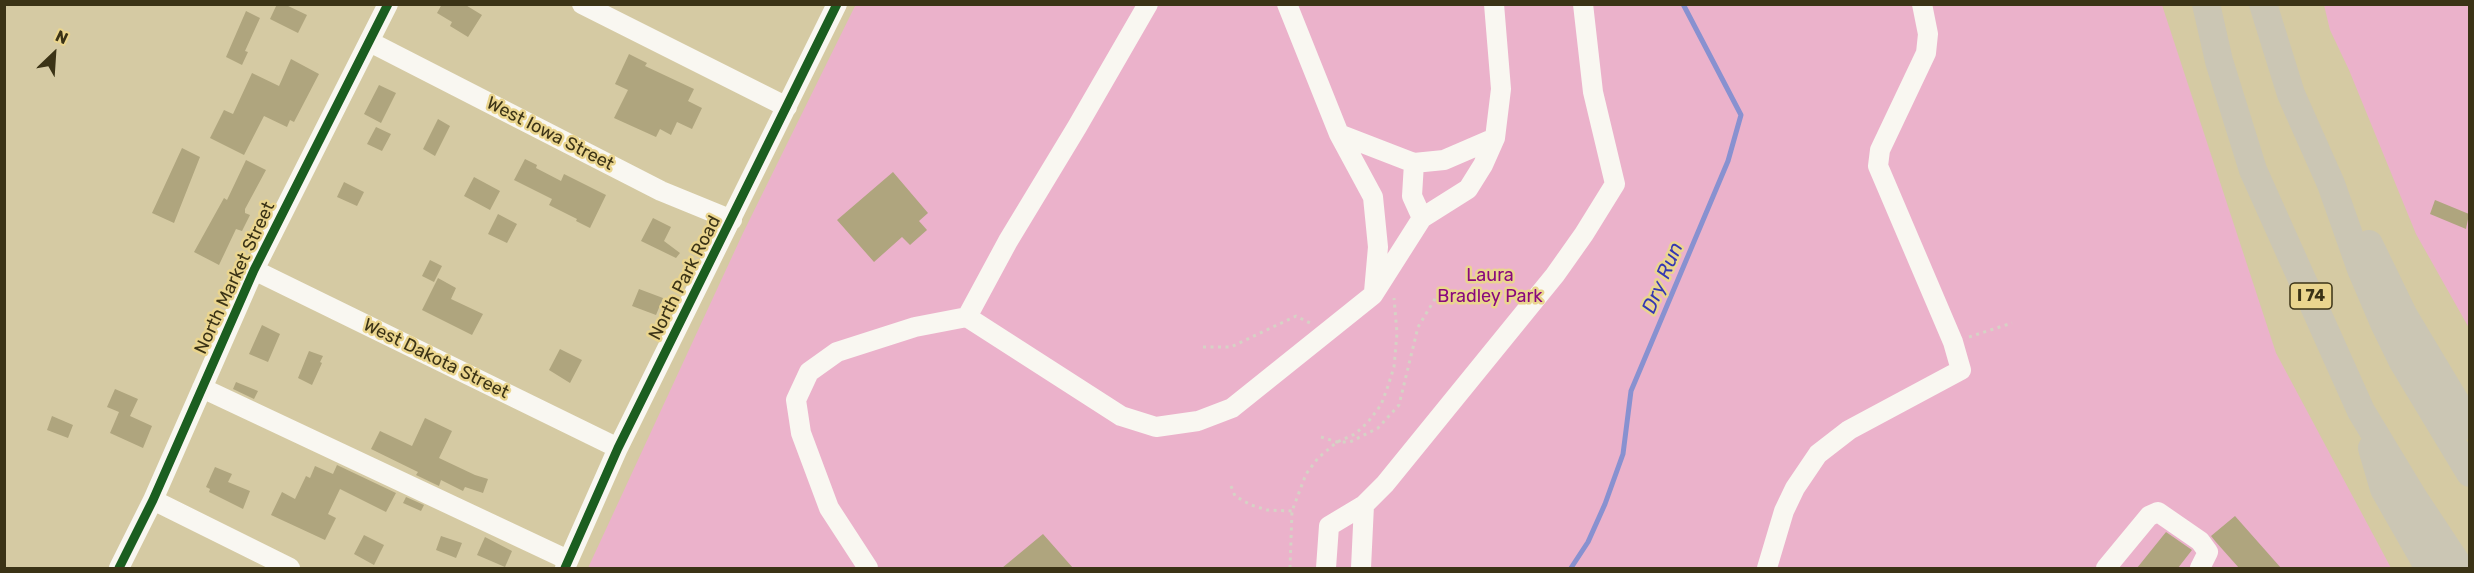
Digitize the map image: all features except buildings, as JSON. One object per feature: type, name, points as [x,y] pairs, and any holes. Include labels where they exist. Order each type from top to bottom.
[{"type":"highway","name":"I 74","points":[[2206,4],[2219,61],[2253,170],[2361,411],[2413,497],[2460,568]]},
{"type":"highway","points":[[2263,4],[2291,94],[2331,184],[2361,269],[2393,343],[2469,473]]},
{"type":"highway","points":[[2331,184],[2351,203],[2404,316],[2469,426]]},
{"type":"highway","points":[[2361,411],[2384,489],[2429,568]]},
{"type":"street","name":"North Market Street","points":[[119,568],[153,500],[254,270],[388,4]]},
{"type":"street","points":[[582,4],[788,107]]},
{"type":"street","name":"North Park Road","points":[[567,564],[618,448],[837,4]]},
{"type":"street","points":[[967,317],[1008,241],[1148,4]]},
{"type":"street","points":[[1287,4],[1339,134],[1373,197],[1378,247],[1373,295]]},
{"type":"street","points":[[867,568],[829,508],[801,433],[796,400],[809,372],[837,352],[915,327],[967,317],[1121,416],[1156,427],[1198,421],[1232,408],[1373,295],[1422,218],[1468,189],[1483,165],[1495,138],[1501,89],[1494,4]]},
{"type":"street","points":[[1326,568],[1329,526],[1364,505],[1385,484],[1555,275],[1615,184],[1593,92],[1583,4]]},
{"type":"street","points":[[1767,568],[1784,512],[1795,488],[1818,454],[1849,430],[1961,370],[1953,342],[1878,166],[1880,150],[1926,53],[1928,34],[1922,4]]},
{"type":"street","name":"West Iowa Street","points":[[370,42],[661,191],[732,220]]},
{"type":"street","points":[[1339,134],[1414,163],[1444,160],[1495,138]]},
{"type":"street","points":[[1414,163],[1412,196],[1422,218]]},
{"type":"street","name":"West Dakota Street","points":[[254,270],[618,448]]},
{"type":"street","points":[[202,388],[567,564]]},
{"type":"street","points":[[153,500],[290,568]]},
{"type":"street","points":[[1361,568],[1364,505]]},
{"type":"street","points":[[2106,568],[2149,516],[2158,512],[2200,541],[2208,552],[2200,568]]},
{"type":"path","points":[[1321,436],[1337,442],[1350,442],[1378,428],[1399,405],[1418,327],[1441,289]]},
{"type":"path","points":[[1290,568],[1292,511],[1306,474],[1318,458],[1337,442],[1355,434],[1381,405],[1394,367],[1397,333],[1393,292]]},
{"type":"path","points":[[1203,346],[1231,348],[1296,316],[1329,331]]},
{"type":"path","points":[[1953,342],[2012,323]]},
{"type":"path","points":[[1231,486],[1235,496],[1251,505],[1268,510],[1292,511]]},
{"type":"green space","name":"Laura Bradley Park","points":[[856,4],[2162,5],[2276,353],[2391,568],[588,568],[743,233]]},
{"type":"green space","points":[[2324,5],[2469,5],[2469,328],[2416,234],[2349,70],[2330,30]]},
{"type":"waterway","name":"Dry Run","points":[[1571,568],[1588,542],[1605,504],[1623,454],[1631,391],[1728,161],[1741,115],[1683,4]]},
{"type":"cycle path","points":[[119,568],[153,500],[254,270],[388,4]]},
{"type":"cycle path","points":[[565,568],[618,448],[837,4]]}]
